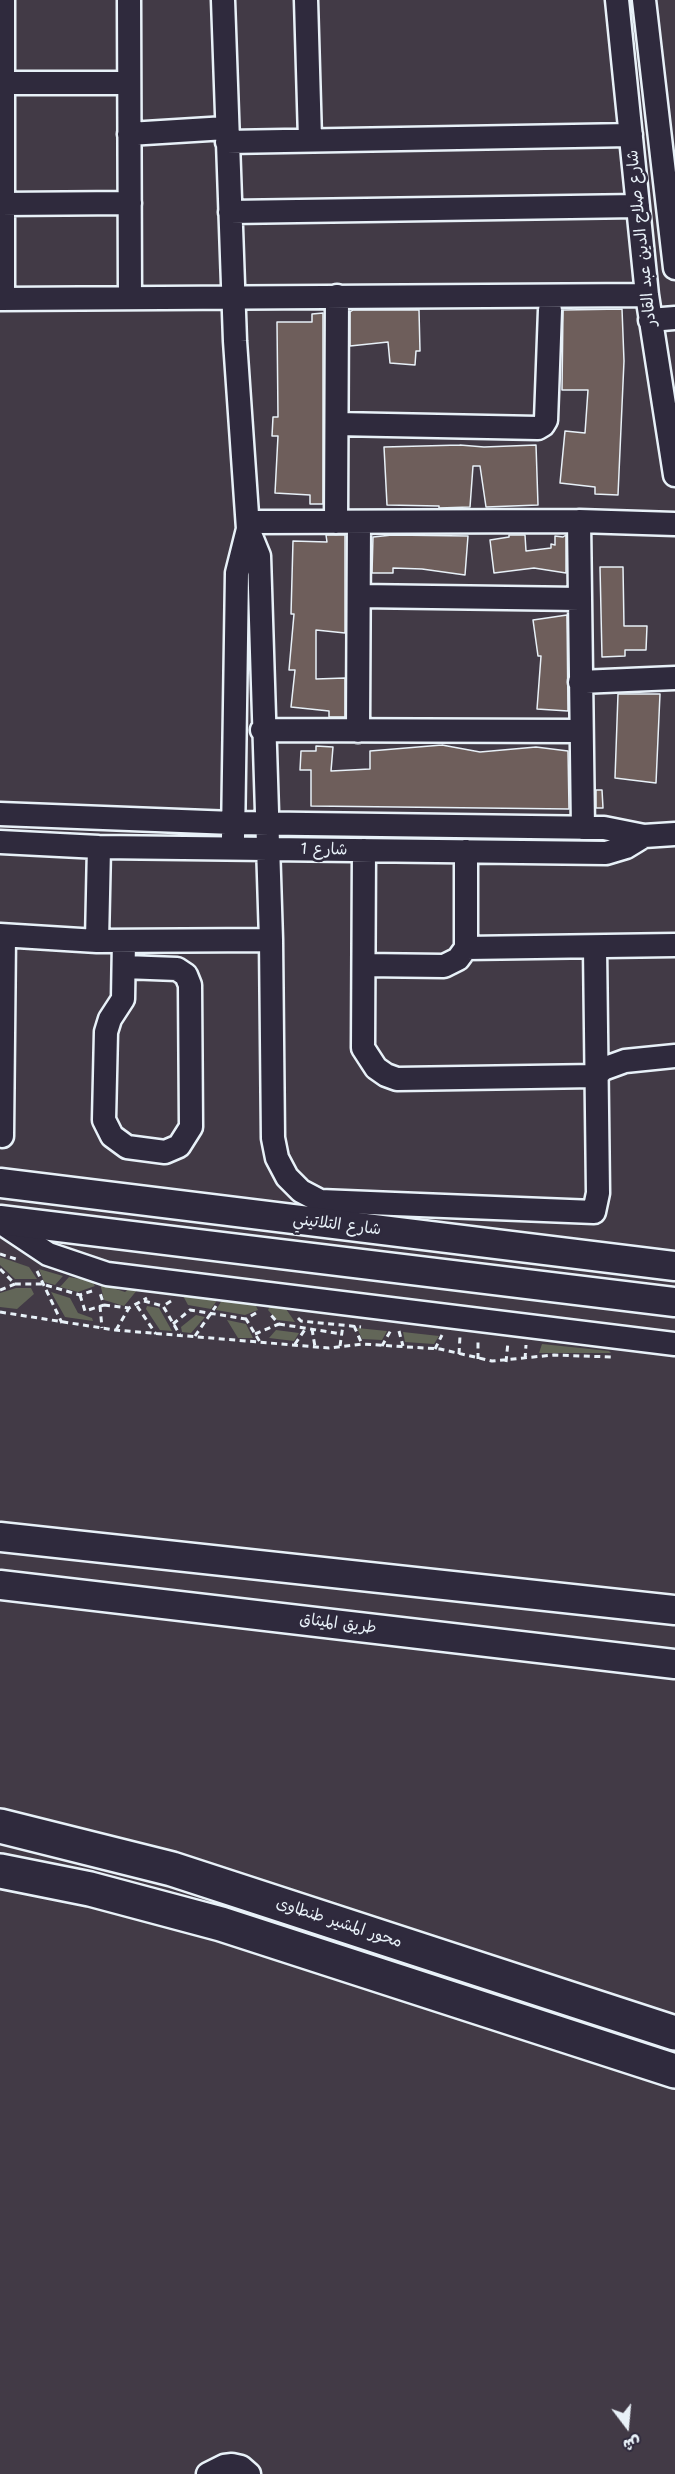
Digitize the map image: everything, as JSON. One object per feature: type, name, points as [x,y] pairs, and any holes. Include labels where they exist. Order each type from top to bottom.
[{"type":"highway","name":"محور المشير طنطاوى","points":[[0,1826],[172,1869],[675,2033]]},
{"type":"highway","points":[[0,1871],[90,1889],[221,1924],[675,2072]]},
{"type":"main road","name":"شارع التلاتيني","points":[[0,1183],[675,1266]]},
{"type":"main road","name":"شارع التلاتيني","points":[[0,1221],[675,1302]]},
{"type":"main road","points":[[0,1538],[675,1610]]},
{"type":"main road","points":[[112,1597],[117,1551]]},
{"type":"main road","name":"طريق الميثاق","points":[[0,1586],[112,1597],[675,1664]]},
{"type":"street","points":[[3,0],[1,299],[647,295]]},
{"type":"street","points":[[129,0],[130,298]]},
{"type":"street","points":[[223,0],[226,135],[236,296],[235,341],[248,526],[259,556],[262,730],[271,940],[273,1138],[277,1158],[287,1177],[301,1191],[320,1201],[594,1212],[598,1193],[595,948]]},
{"type":"street","points":[[306,0],[310,139]]},
{"type":"street","name":"شارع صلاح الدين عبد القادر","points":[[617,0],[650,320],[675,475]]},
{"type":"street","name":"شارع صلاح الدين عبد القادر","points":[[644,0],[675,268]]},
{"type":"street","points":[[3,83],[129,83]]},
{"type":"street","points":[[129,134],[310,139],[631,135]]},
{"type":"street","points":[[2,204],[130,203]]},
{"type":"street","points":[[230,212],[638,206]]},
{"type":"street","points":[[336,522],[338,296]]},
{"type":"street","points":[[337,424],[538,428],[546,420],[550,310]]},
{"type":"street","points":[[650,320],[675,318]]},
{"type":"street","points":[[248,526],[336,522],[579,521],[675,524]]},
{"type":"street","points":[[579,521],[583,828]]},
{"type":"street","points":[[358,730],[359,522]]},
{"type":"street","points":[[234,849],[237,573],[248,526]]},
{"type":"street","points":[[359,596],[580,599]]},
{"type":"street","points":[[580,682],[675,678]]},
{"type":"street","points":[[262,730],[581,731]]},
{"type":"street","name":"شارع 1","points":[[0,814],[233,823],[604,828],[644,836],[675,834]]},
{"type":"street","name":"شارع 1","points":[[0,842],[99,847],[606,853],[626,847],[644,836]]},
{"type":"street","points":[[97,941],[99,847]]},
{"type":"street","points":[[364,850],[363,1048],[372,1064],[386,1075],[397,1079],[596,1077],[603,1069],[625,1061],[675,1056]]},
{"type":"street","points":[[364,965],[444,966],[458,959],[466,948],[466,851]]},
{"type":"street","points":[[2,1136],[2,935],[97,941],[271,940]]},
{"type":"street","points":[[124,941],[123,999],[110,1019],[106,1032],[104,1120],[112,1137],[127,1148],[165,1152],[179,1146],[190,1127],[190,985],[186,975],[177,969],[124,967]]},
{"type":"street","points":[[466,948],[595,948],[675,945]]},
{"type":"street","points":[[0,1221],[30,1244],[67,1262],[107,1274],[675,1344]]},
{"type":"street","points":[[208,2474],[224,2466],[232,2465],[241,2467],[249,2474]]},
{"type":"path","points":[[35,1265],[62,1323]]},
{"type":"path","points":[[0,1269],[15,1284]]},
{"type":"path","points":[[102,1329],[102,1306],[129,1308],[137,1306],[144,1301],[152,1289],[153,1280]]},
{"type":"path","points":[[56,1288],[62,1282]]},
{"type":"path","points":[[0,1290],[15,1284],[42,1284],[80,1295],[99,1288]]},
{"type":"path","points":[[163,1306],[180,1295]]},
{"type":"path","points":[[195,1336],[221,1299]]},
{"type":"path","points":[[144,1301],[163,1306],[180,1335]]},
{"type":"path","points":[[185,1303],[190,1310],[246,1319],[264,1308],[279,1324]]},
{"type":"path","points":[[137,1306],[156,1334]]},
{"type":"path","points":[[115,1330],[129,1308]]},
{"type":"path","points":[[173,1324],[190,1310]]},
{"type":"path","points":[[0,1312],[102,1329],[315,1347],[362,1344],[435,1349],[478,1359],[506,1362],[554,1355],[596,1359],[620,1356]]},
{"type":"path","points":[[246,1319],[260,1342]]},
{"type":"path","points":[[255,1334],[279,1324],[342,1334]]},
{"type":"path","points":[[340,1346],[343,1325]]},
{"type":"path","points":[[354,1326],[362,1344]]},
{"type":"path","points":[[294,1345],[306,1328]]},
{"type":"path","points":[[312,1329],[315,1347]]},
{"type":"path","points":[[382,1346],[391,1330]]},
{"type":"path","points":[[399,1331],[404,1347]]},
{"type":"path","points":[[435,1349],[442,1335]]},
{"type":"path","points":[[459,1354],[460,1336]]},
{"type":"path","points":[[478,1338],[478,1359]]},
{"type":"path","points":[[506,1362],[508,1341]]},
{"type":"green space","points":[[0,1257],[29,1267],[37,1279],[15,1279],[0,1265]]},
{"type":"green space","points":[[39,1269],[63,1276],[55,1285],[44,1282]]},
{"type":"green space","points":[[69,1277],[92,1281],[95,1286],[78,1292],[60,1287]]},
{"type":"green space","points":[[100,1283],[113,1285],[116,1289],[125,1292],[131,1287],[138,1289],[124,1306],[104,1300]]},
{"type":"green space","points":[[16,1288],[31,1288],[34,1294],[17,1309],[0,1307],[0,1293]]},
{"type":"green space","points":[[51,1292],[70,1298],[78,1313],[92,1318],[93,1321],[65,1317]]},
{"type":"green space","points":[[182,1294],[218,1299],[211,1309],[188,1305]]},
{"type":"green space","points":[[222,1300],[255,1304],[258,1310],[245,1315],[216,1310]]},
{"type":"green space","points":[[147,1306],[159,1308],[172,1331],[160,1330],[146,1309]]},
{"type":"green space","points":[[270,1306],[286,1309],[295,1322],[277,1320],[268,1310]]},
{"type":"green space","points":[[196,1315],[205,1317],[191,1333],[182,1332],[181,1327]]},
{"type":"green space","points":[[227,1320],[246,1324],[253,1338],[238,1338]]},
{"type":"green space","points":[[357,1328],[387,1331],[382,1340],[362,1339]]},
{"type":"green space","points":[[276,1330],[299,1333],[294,1341],[269,1338]]},
{"type":"green space","points":[[403,1332],[439,1336],[434,1344],[405,1342]]},
{"type":"green space","points":[[542,1344],[609,1351],[611,1353],[539,1353]]},
{"type":"building","points":[[622,309],[624,361],[618,495],[595,494],[595,487],[560,483],[565,431],[585,433],[588,390],[562,390],[563,310]]},
{"type":"building","points":[[353,310],[419,310],[420,351],[416,351],[415,365],[390,363],[388,342],[350,346],[350,312]]},
{"type":"building","points":[[323,313],[323,504],[310,504],[310,495],[275,493],[278,436],[272,436],[273,417],[278,417],[277,322],[312,322],[312,314]]},
{"type":"building","points":[[460,445],[484,447],[536,445],[538,505],[486,507],[480,466],[473,466],[470,507],[387,505],[384,447]]},
{"type":"building","points":[[326,535],[345,535],[345,633],[316,630],[316,679],[345,678],[345,717],[329,717],[329,711],[291,707],[295,670],[289,670],[294,614],[291,614],[293,541],[327,542]]},
{"type":"building","points":[[509,535],[525,535],[526,551],[551,548],[551,544],[555,545],[555,536],[566,535],[566,573],[534,568],[494,573],[490,540],[509,537]]},
{"type":"building","points":[[468,536],[465,575],[422,569],[393,568],[393,573],[372,573],[373,537]]},
{"type":"building","points":[[600,567],[623,567],[624,626],[647,626],[646,650],[625,650],[625,656],[602,657]]},
{"type":"building","points":[[567,615],[568,711],[537,709],[541,656],[538,656],[533,620]]},
{"type":"building","points":[[618,694],[660,694],[656,783],[615,778]]},
{"type":"building","points":[[442,745],[480,752],[536,747],[568,751],[569,809],[311,806],[311,770],[300,770],[301,751],[316,751],[316,746],[333,747],[331,771],[370,769],[370,751]]},
{"type":"building","points":[[596,790],[602,790],[603,808],[596,808]]}]
